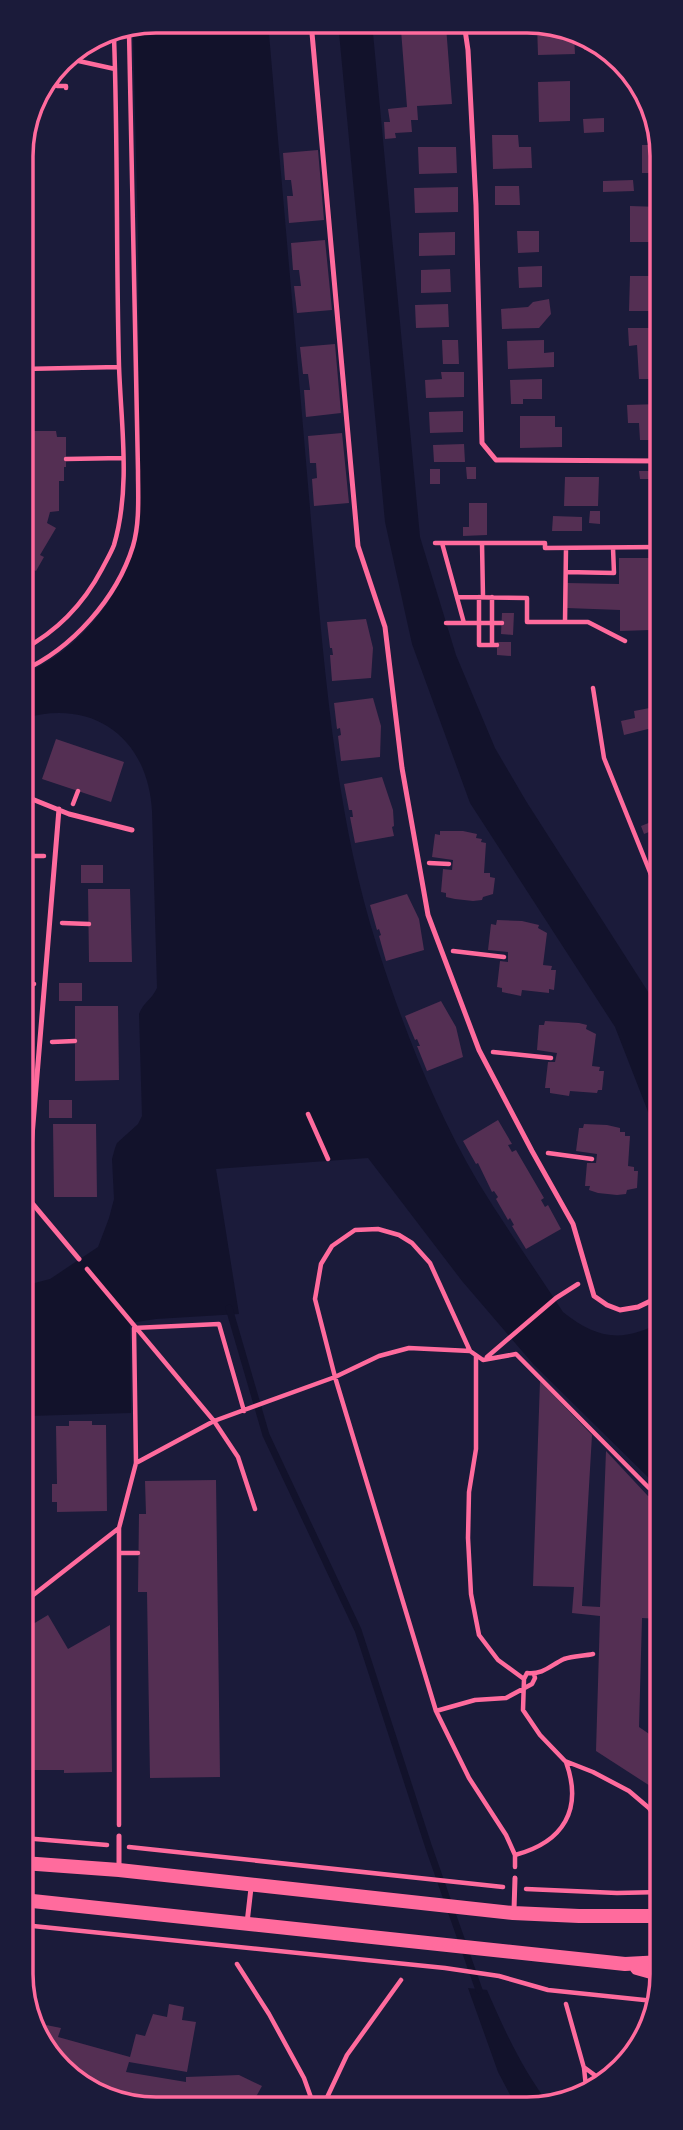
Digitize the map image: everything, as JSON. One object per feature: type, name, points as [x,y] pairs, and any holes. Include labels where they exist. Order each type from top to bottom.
[{"type":"main road","points":[[33,1864],[119,1870],[513,1913],[649,1916]]},
{"type":"main road","points":[[33,1901],[625,1964],[649,1963]]},
{"type":"main road","points":[[625,1964],[649,1971]]},
{"type":"lane","points":[[312,33],[358,546],[385,627],[404,781],[428,915],[479,1050],[573,1224],[594,1296],[607,1306],[620,1310],[649,1302]]},
{"type":"lane","points":[[465,33],[475,192],[482,443],[496,460],[650,461]]},
{"type":"lane","points":[[34,799],[132,830]]},
{"type":"lane","points":[[33,1101],[59,809]]},
{"type":"lane","points":[[33,1208],[79,1259]]},
{"type":"lane","points":[[119,1836],[119,1870]]},
{"type":"lane","points":[[513,1913],[515,1878]]},
{"type":"lane","points":[[247,1923],[251,1884]]},
{"type":"path","points":[[34,666],[78,632],[114,589],[133,545],[136,527],[138,471],[129,36]]},
{"type":"path","points":[[34,643],[70,616],[91,590],[113,548],[122,512],[114,41]]},
{"type":"path","points":[[79,61],[115,69]]},
{"type":"path","points":[[57,84],[66,88]]},
{"type":"path","points":[[34,369],[119,367]]},
{"type":"path","points":[[66,459],[123,458]]},
{"type":"path","points":[[435,543],[545,542],[545,548],[650,547]]},
{"type":"path","points":[[442,543],[464,623]]},
{"type":"path","points":[[482,543],[479,645],[495,645],[492,597]]},
{"type":"path","points":[[565,622],[566,548]]},
{"type":"path","points":[[566,572],[614,573],[613,548]]},
{"type":"path","points":[[457,597],[527,598],[527,622],[588,622],[625,641]]},
{"type":"path","points":[[446,623],[502,623]]},
{"type":"path","points":[[593,688],[604,758],[650,871]]},
{"type":"path","points":[[64,923],[89,924]]},
{"type":"path","points":[[440,949],[504,957]]},
{"type":"path","points":[[55,1043],[75,1041]]},
{"type":"path","points":[[479,1050],[551,1058]]},
{"type":"path","points":[[308,1114],[328,1159]]},
{"type":"path","points":[[532,1151],[592,1159]]},
{"type":"path","points":[[515,1878],[515,1855],[506,1835],[469,1778],[436,1711],[335,1377],[316,1299],[321,1264],[332,1246],[355,1230],[378,1229],[399,1235],[412,1243],[430,1263],[470,1351],[483,1360],[516,1354],[649,1488]]},
{"type":"path","points":[[79,1259],[214,1421],[239,1457],[255,1509]]},
{"type":"path","points":[[483,1360],[556,1298],[588,1278]]},
{"type":"path","points":[[134,1328],[219,1324],[244,1411]]},
{"type":"path","points":[[119,1836],[119,1528],[136,1463],[134,1328]]},
{"type":"path","points":[[136,1463],[214,1421],[335,1377],[379,1356],[409,1348],[470,1351]]},
{"type":"path","points":[[476,1356],[476,1449],[469,1492],[468,1538],[471,1594],[479,1635],[498,1660],[524,1679]]},
{"type":"path","points":[[33,1595],[119,1528]]},
{"type":"path","points":[[120,1553],[138,1553]]},
{"type":"path","points":[[515,1855],[533,1850],[548,1841],[565,1824],[573,1802],[572,1779],[565,1761],[540,1735],[523,1710],[524,1679],[527,1674],[547,1670],[564,1659],[593,1654]]},
{"type":"path","points":[[436,1711],[475,1700],[506,1698],[532,1684],[534,1674]]},
{"type":"path","points":[[565,1761],[629,1791],[649,1808]]},
{"type":"path","points":[[33,1839],[514,1888],[617,1894],[649,1893]]},
{"type":"path","points":[[33,1926],[445,1968],[499,1976],[548,1990],[647,2000]]},
{"type":"path","points":[[237,1964],[269,2014],[304,2078],[311,2097]]},
{"type":"path","points":[[327,2097],[347,2055],[401,1980]]},
{"type":"path","points":[[566,2004],[585,2081]]},
{"type":"path","points":[[584,2068],[595,2076]]},
{"type":"shaded area","points":[[269,33],[326,681],[350,843],[362,895],[377,946],[421,1067],[462,1154],[509,1231],[563,1312],[575,1321],[599,1333],[610,1335],[634,1333],[649,1328],[649,1478],[534,1365],[462,1281],[368,1158],[216,1169],[239,1314],[130,1323],[131,1413],[33,1416],[33,1283],[50,1279],[98,1247],[114,1199],[112,1159],[115,1148],[138,1124],[142,1116],[139,1014],[157,988],[152,811],[148,785],[140,763],[128,744],[112,729],[93,719],[72,714],[34,717],[34,669],[64,650],[99,615],[124,573],[140,527],[133,35]]},
{"type":"shaded area","points":[[339,33],[373,33],[420,537],[456,655],[495,748],[650,994],[649,1115],[615,1027],[470,803],[412,644],[385,522]]},
{"type":"shaded area","points":[[468,1988],[487,1990],[515,2050],[542,2095],[511,2097],[498,2072]]},
{"type":"building","points":[[401,33],[447,33],[452,104],[417,106],[418,120],[411,120],[412,132],[395,133],[396,138],[385,139],[384,122],[390,122],[388,109],[407,107]]},
{"type":"building","points":[[537,34],[574,43],[575,54],[538,55]]},
{"type":"building","points":[[570,81],[570,121],[539,122],[538,82]]},
{"type":"building","points":[[604,118],[604,132],[584,133],[583,119]]},
{"type":"building","points":[[492,135],[518,135],[519,147],[531,147],[532,168],[493,169]]},
{"type":"building","points":[[642,145],[649,145],[650,177],[649,173],[642,173]]},
{"type":"building","points":[[418,147],[456,147],[457,173],[419,174]]},
{"type":"building","points":[[318,150],[324,220],[289,223],[287,196],[293,196],[291,180],[285,180],[283,153]]},
{"type":"building","points":[[633,180],[634,191],[603,192],[603,181]]},
{"type":"building","points":[[495,186],[519,186],[520,205],[495,205]]},
{"type":"building","points":[[458,187],[458,212],[415,213],[414,188]]},
{"type":"building","points":[[630,206],[650,207],[650,242],[630,242]]},
{"type":"building","points":[[517,231],[539,231],[539,252],[518,253]]},
{"type":"building","points":[[455,232],[455,255],[419,256],[419,233]]},
{"type":"building","points":[[325,240],[332,310],[297,313],[294,286],[301,286],[299,270],[293,270],[291,243]]},
{"type":"building","points":[[542,266],[542,287],[519,288],[518,267]]},
{"type":"building","points":[[450,269],[451,292],[421,293],[421,270]]},
{"type":"building","points":[[630,276],[650,276],[650,311],[629,311]]},
{"type":"building","points":[[549,299],[551,314],[539,328],[502,329],[501,309],[528,307],[533,302]]},
{"type":"building","points":[[448,304],[449,327],[416,328],[415,305]]},
{"type":"building","points":[[628,328],[650,328],[650,379],[639,379],[637,345],[629,346]]},
{"type":"building","points":[[442,340],[458,340],[459,364],[443,364]]},
{"type":"building","points":[[544,340],[544,353],[554,352],[554,367],[508,369],[507,341]]},
{"type":"building","points":[[335,344],[341,413],[306,417],[304,390],[310,390],[308,374],[303,374],[300,347]]},
{"type":"building","points":[[441,372],[464,372],[464,397],[426,398],[425,380],[442,379]]},
{"type":"building","points":[[542,379],[542,399],[523,399],[523,404],[511,404],[510,380]]},
{"type":"building","points":[[650,404],[650,440],[640,440],[639,423],[628,423],[627,405]]},
{"type":"building","points":[[463,411],[463,432],[430,433],[429,412]]},
{"type":"building","points":[[520,416],[555,416],[555,427],[562,427],[562,447],[520,448]]},
{"type":"building","points":[[34,431],[56,431],[57,437],[66,437],[64,481],[59,481],[59,511],[50,512],[47,523],[56,528],[40,555],[44,557],[36,571],[34,570]]},
{"type":"building","points":[[342,433],[349,503],[314,506],[312,479],[317,478],[316,463],[310,463],[308,436]]},
{"type":"building","points":[[464,444],[465,462],[434,462],[433,445]]},
{"type":"building","points":[[466,467],[476,467],[476,479],[467,479]]},
{"type":"building","points":[[430,469],[440,469],[440,484],[430,484]]},
{"type":"building","points":[[639,471],[650,471],[650,479],[640,479]]},
{"type":"building","points":[[565,477],[599,477],[598,506],[564,506]]},
{"type":"building","points":[[469,503],[487,503],[487,535],[463,536],[463,527],[469,527]]},
{"type":"building","points":[[590,511],[600,511],[600,524],[589,523]]},
{"type":"building","points":[[553,516],[582,517],[582,531],[552,531]]},
{"type":"building","points":[[619,558],[650,558],[650,630],[620,631],[620,610],[567,608],[567,583],[619,584]]},
{"type":"building","points":[[502,613],[514,613],[513,635],[501,634]]},
{"type":"building","points":[[366,619],[373,648],[371,678],[332,681],[330,655],[333,655],[327,622]]},
{"type":"building","points":[[497,642],[511,642],[511,656],[497,655]]},
{"type":"building","points":[[373,698],[381,726],[380,757],[341,761],[338,736],[341,735],[340,728],[337,729],[334,703]]},
{"type":"building","points":[[650,708],[650,729],[624,735],[621,721],[635,718],[634,711]]},
{"type":"building","points":[[56,739],[124,762],[111,802],[42,779]]},
{"type":"building","points":[[382,777],[393,810],[394,836],[355,843],[350,817],[353,817],[352,810],[349,810],[344,784]]},
{"type":"building","points":[[650,823],[650,832],[644,834],[641,826]]},
{"type":"building","points":[[440,831],[477,834],[476,838],[486,843],[484,873],[490,873],[490,877],[495,878],[493,894],[473,901],[446,897],[446,893],[441,892],[443,869],[452,870],[453,860],[432,857],[435,834],[440,835]]},
{"type":"building","points":[[81,865],[103,865],[103,883],[81,883]]},
{"type":"building","points":[[88,889],[130,889],[132,962],[89,962]]},
{"type":"building","points":[[407,894],[419,919],[424,950],[386,961],[379,936],[381,935],[370,905]]},
{"type":"building","points":[[497,920],[539,925],[538,928],[547,933],[543,965],[552,966],[551,970],[556,970],[554,990],[549,989],[549,993],[522,990],[521,996],[502,992],[502,988],[497,987],[500,961],[508,962],[508,952],[488,950],[491,924],[496,925]]},
{"type":"building","points":[[59,983],[82,983],[82,1001],[59,1001]]},
{"type":"building","points":[[441,1001],[456,1027],[463,1057],[427,1071],[417,1046],[420,1046],[405,1016]]},
{"type":"building","points":[[75,1006],[118,1006],[119,1080],[75,1081]]},
{"type":"building","points":[[545,1021],[587,1025],[586,1029],[596,1034],[592,1066],[600,1067],[599,1071],[604,1071],[602,1090],[597,1093],[570,1091],[569,1096],[550,1093],[550,1088],[545,1088],[548,1062],[555,1062],[557,1053],[537,1050],[539,1025],[544,1025]]},
{"type":"building","points":[[49,1100],[72,1100],[72,1118],[49,1118]]},
{"type":"building","points":[[498,1120],[512,1144],[508,1145],[512,1152],[516,1150],[544,1198],[541,1200],[545,1207],[548,1205],[561,1229],[526,1249],[463,1141]]},
{"type":"building","points":[[53,1124],[96,1124],[97,1197],[54,1197]]},
{"type":"building","points":[[584,1124],[620,1128],[620,1132],[625,1132],[625,1136],[630,1136],[628,1166],[638,1171],[637,1188],[617,1195],[598,1193],[589,1190],[590,1186],[585,1186],[587,1163],[596,1163],[597,1154],[576,1151],[579,1128],[583,1128]]},
{"type":"building","points":[[540,1381],[592,1435],[582,1606],[600,1607],[606,1451],[649,1496],[649,1618],[642,1618],[639,1727],[649,1734],[649,1785],[596,1751],[600,1616],[572,1613],[574,1587],[533,1586]]},
{"type":"building","points":[[69,1421],[92,1421],[92,1425],[106,1425],[107,1511],[57,1512],[57,1502],[52,1502],[52,1484],[57,1484],[56,1426],[69,1426]]},
{"type":"building","points":[[216,1480],[220,1777],[150,1778],[147,1592],[138,1592],[139,1514],[146,1514],[145,1481]]},
{"type":"building","points":[[48,1615],[68,1649],[110,1625],[112,1772],[64,1773],[64,1770],[33,1770],[33,1624]]},
{"type":"building","points":[[169,2004],[184,2007],[182,2020],[196,2022],[187,2072],[129,2062],[126,2072],[186,2082],[186,2077],[239,2075],[262,2086],[257,2095],[157,2097],[117,2090],[95,2080],[69,2061],[45,2025],[61,2028],[58,2037],[130,2057],[136,2034],[145,2036],[153,2014],[167,2017]]},
{"type":"waterway","points":[[229,1308],[266,1435],[358,1630],[429,1848],[479,1990]]}]
